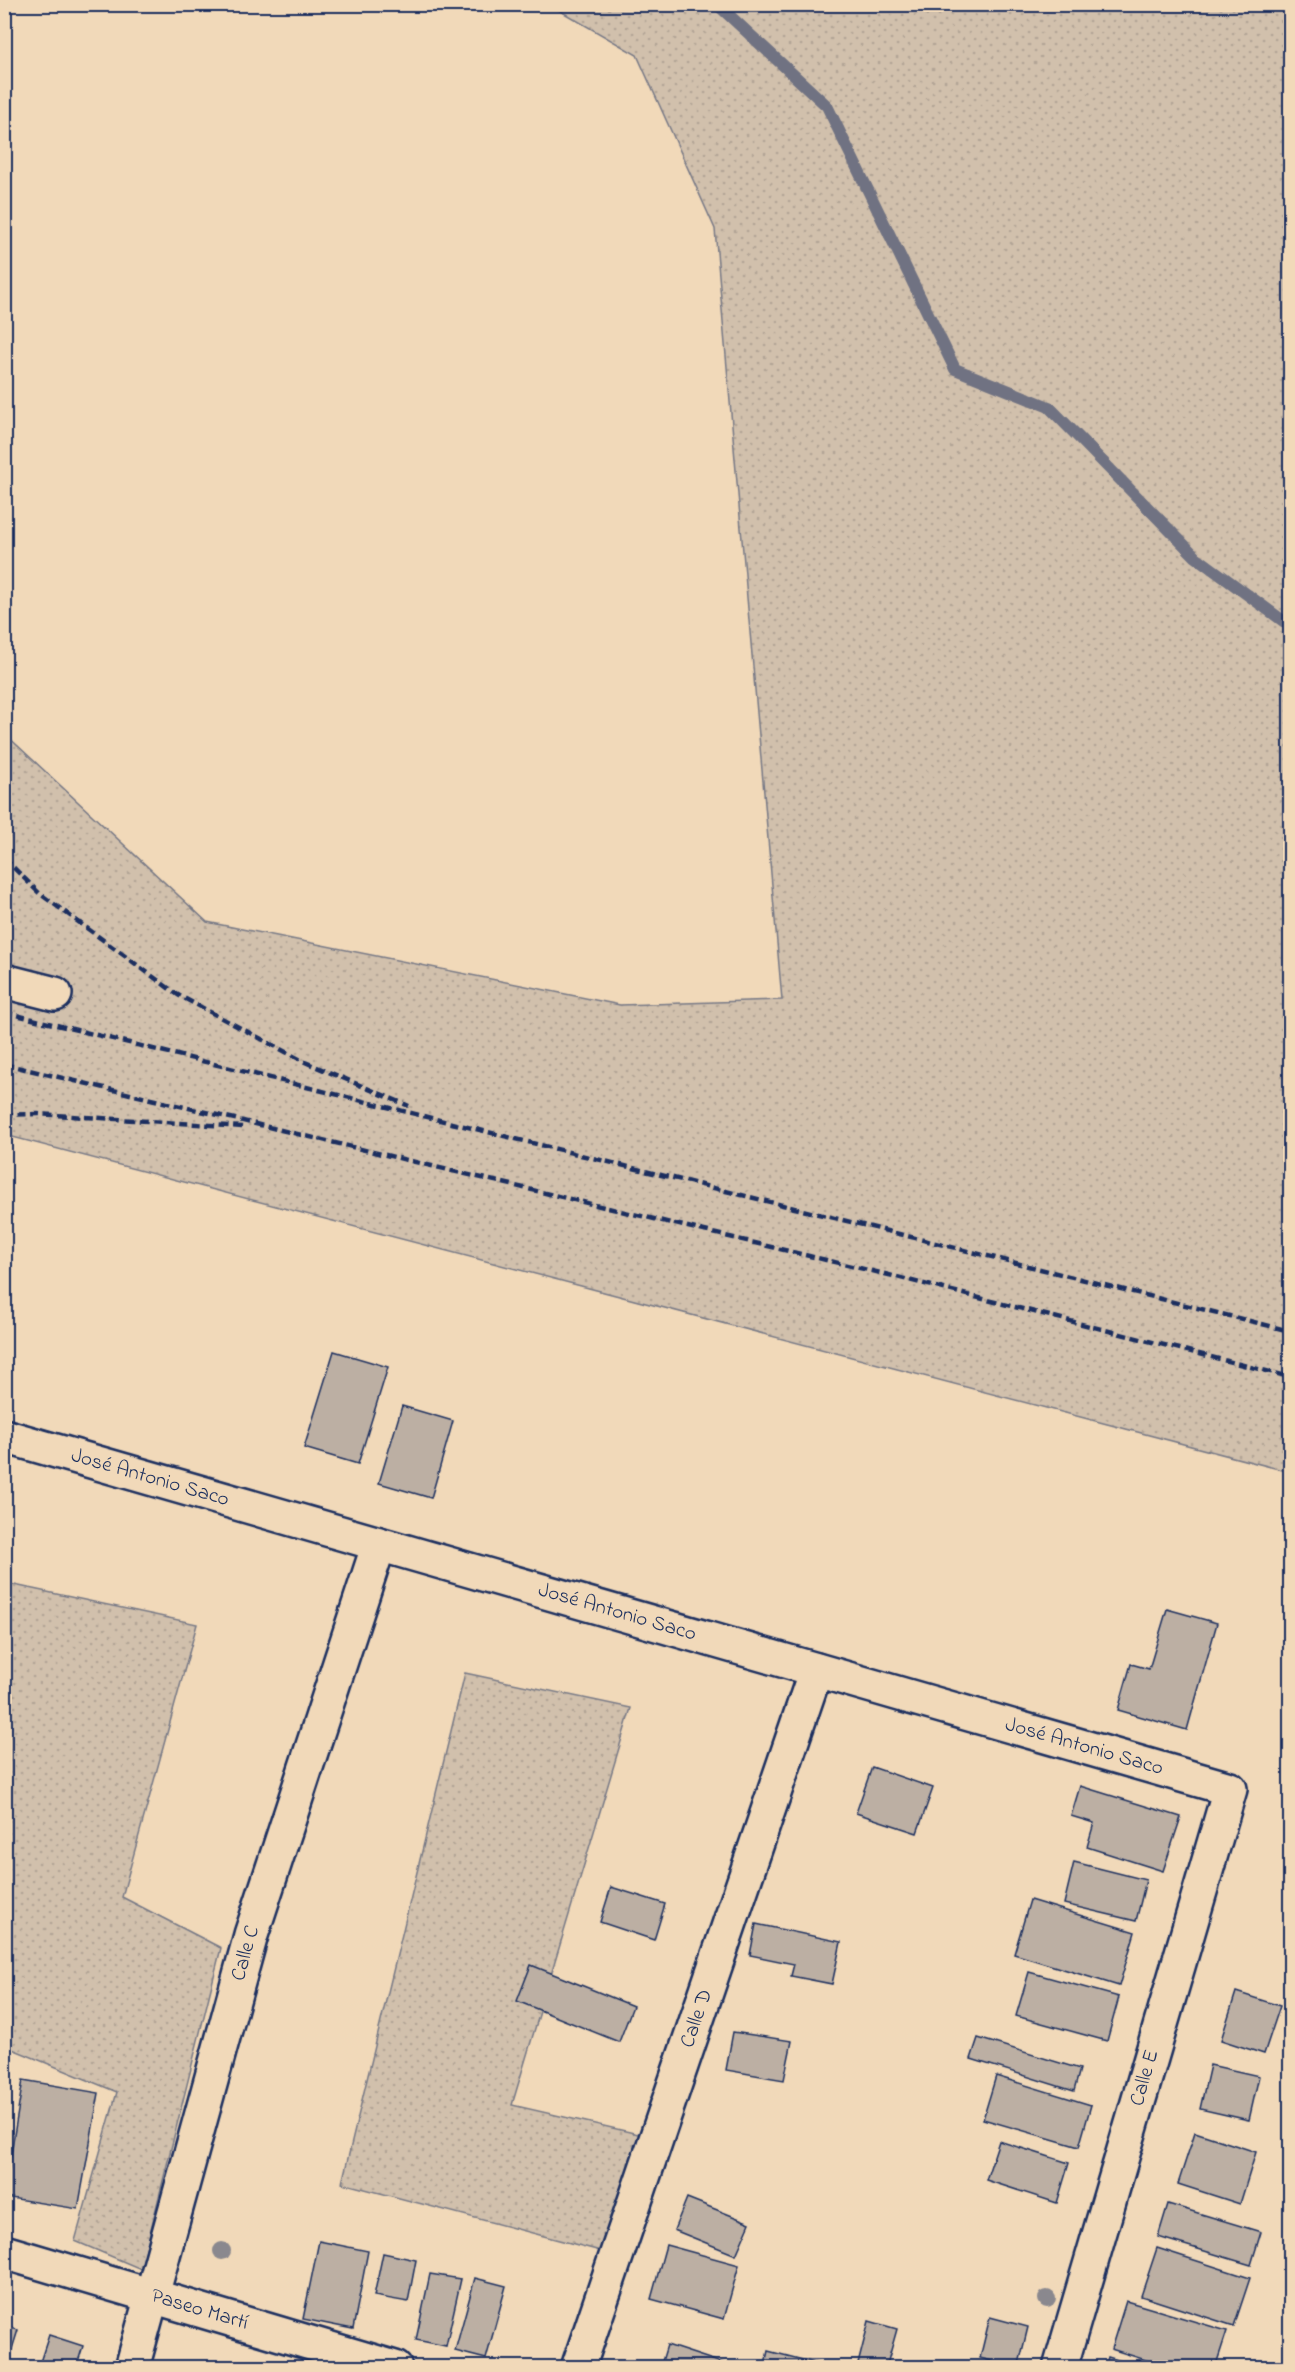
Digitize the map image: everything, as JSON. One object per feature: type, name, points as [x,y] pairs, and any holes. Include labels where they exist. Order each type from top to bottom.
[{"type":"street","points":[[4,981],[55,994]]},
{"type":"street","name":"José Antonio Saco","points":[[4,1436],[1230,1789]]},
{"type":"street","name":"Calle C","points":[[132,2367],[251,1935],[379,1544]]},
{"type":"street","name":"Calle D","points":[[578,2367],[816,1670]]},
{"type":"street","name":"Calle E","points":[[1060,2367],[1230,1789]]},
{"type":"street","name":"Paseo Martí","points":[[4,2252],[395,2367]]},
{"type":"shaded area","points":[[550,5],[1290,5],[1290,1472],[5,1135],[4,733],[207,922],[620,1005],[782,1000],[715,229],[637,55]]},
{"type":"shaded area","points":[[5,1583],[197,1624],[122,1897],[221,1948],[141,2269],[75,2241],[117,2092],[5,2046]]},
{"type":"shaded area","points":[[465,1673],[631,1708],[512,2105],[656,2138],[616,2255],[342,2183]]},
{"type":"building","points":[[334,1351],[388,1367],[358,1464],[304,1448]]},
{"type":"building","points":[[402,1406],[453,1421],[431,1498],[379,1483]]},
{"type":"building","points":[[1167,1609],[1217,1623],[1187,1730],[1118,1710],[1131,1664],[1149,1669]]},
{"type":"building","points":[[872,1767],[933,1788],[917,1833],[856,1813]]},
{"type":"building","points":[[1080,1786],[1181,1817],[1163,1871],[1087,1847],[1094,1823],[1071,1816]]},
{"type":"building","points":[[1074,1862],[1146,1880],[1136,1921],[1064,1904]]},
{"type":"building","points":[[611,1887],[665,1904],[654,1940],[600,1922]]},
{"type":"building","points":[[1030,1900],[1135,1932],[1119,1986],[1014,1954]]},
{"type":"building","points":[[756,1924],[841,1942],[832,1984],[791,1976],[794,1964],[750,1955]]},
{"type":"building","points":[[531,1965],[633,2006],[619,2042],[517,2001]]},
{"type":"building","points":[[1029,1972],[1119,1997],[1107,2041],[1016,2016]]},
{"type":"building","points":[[1236,1992],[1280,2006],[1264,2054],[1221,2040]]},
{"type":"building","points":[[733,2032],[792,2041],[784,2080],[726,2070]]},
{"type":"building","points":[[978,2038],[1080,2069],[1074,2091],[971,2059]]},
{"type":"building","points":[[1210,2065],[1259,2076],[1249,2120],[1200,2109]]},
{"type":"building","points":[[996,2076],[1091,2105],[1079,2147],[983,2119]]},
{"type":"building","points":[[23,2080],[99,2093],[78,2209],[4,2197]]},
{"type":"building","points":[[1195,2132],[1256,2152],[1240,2204],[1178,2184]]},
{"type":"building","points":[[999,2141],[1069,2163],[1057,2203],[986,2180]]},
{"type":"building","points":[[687,2198],[750,2223],[736,2255],[674,2230]]},
{"type":"building","points":[[1168,2204],[1261,2232],[1251,2265],[1158,2237]]},
{"type":"building","points":[[319,2241],[368,2251],[353,2329],[303,2319]]},
{"type":"building","points":[[666,2245],[739,2265],[724,2319],[651,2299]]},
{"type":"building","points":[[1157,2248],[1250,2278],[1234,2326],[1141,2296]]},
{"type":"building","points":[[383,2253],[416,2260],[408,2302],[374,2296]]},
{"type":"building","points":[[430,2274],[461,2279],[446,2346],[416,2340]]},
{"type":"building","points":[[475,2278],[506,2286],[486,2359],[455,2351]]},
{"type":"building","points":[[1126,2301],[1227,2331],[1215,2368],[1171,2368],[1111,2349]]},
{"type":"building","points":[[990,2317],[1028,2327],[1018,2368],[980,2358]]},
{"type":"building","points":[[869,2321],[897,2329],[886,2368],[857,2368]]},
{"type":"building","points":[[4,2326],[18,2330],[6,2368],[4,2368]]},
{"type":"building","points":[[49,2335],[83,2346],[76,2368],[38,2368]]},
{"type":"building","points":[[667,2345],[737,2368],[660,2368]]},
{"type":"building","points":[[768,2351],[819,2364],[818,2368],[764,2368]]},
{"type":"building","points":[[1108,2357],[1144,2368],[1105,2368]]},
{"type":"waterway","points":[[717,4],[827,106],[955,369],[1049,407],[1196,557],[1290,626]]},
{"type":"railway","points":[[4,858],[39,893],[178,995],[305,1062],[409,1106]]},
{"type":"railway","points":[[4,1012],[1290,1331]]},
{"type":"railway","points":[[4,1064],[889,1275],[1290,1377]]},
{"type":"railway","points":[[4,1115],[38,1114],[243,1127]]}]
